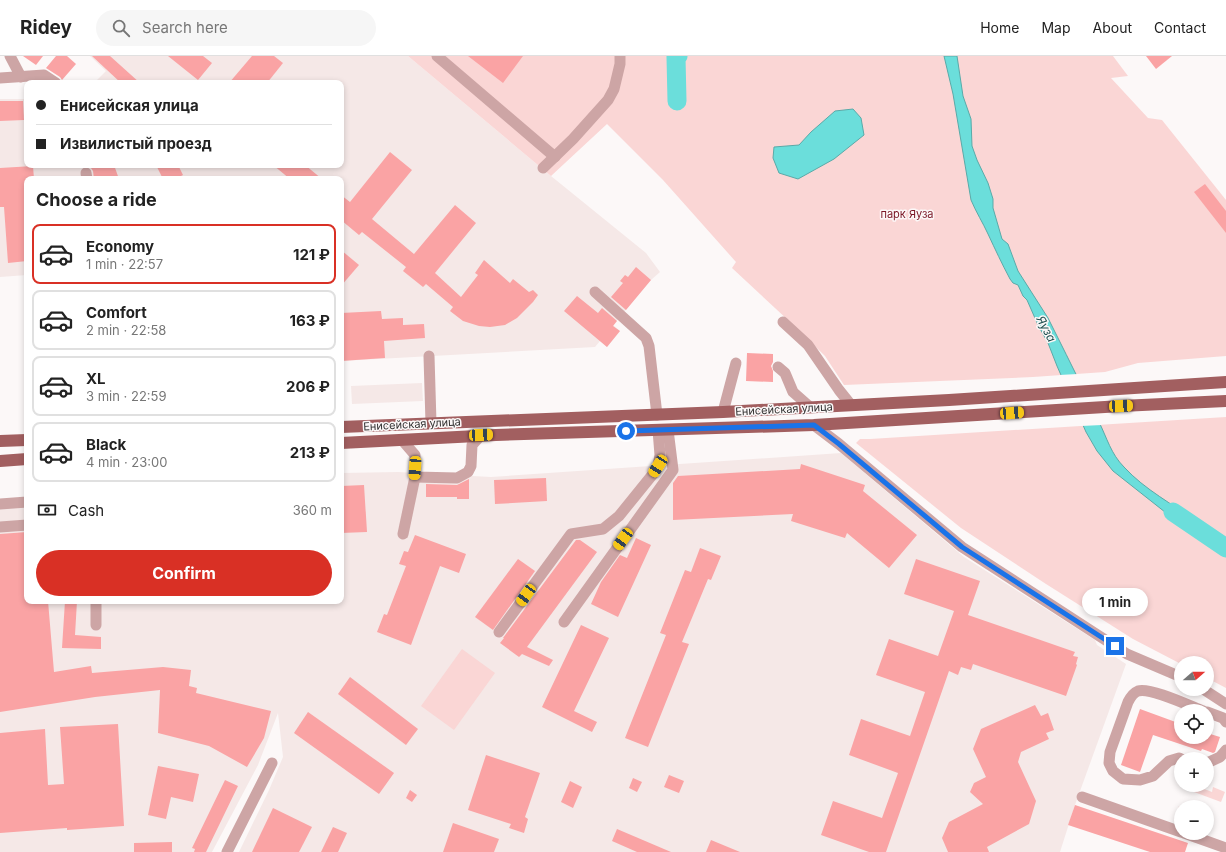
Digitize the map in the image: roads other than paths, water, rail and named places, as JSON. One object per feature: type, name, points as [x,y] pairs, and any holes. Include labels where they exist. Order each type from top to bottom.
[{"type":"main road","name":"Енисейская улица","points":[[344,427],[723,412],[1114,390],[1226,382]]},
{"type":"main road","name":"Енисейская улица","points":[[344,443],[481,435],[814,425],[1226,401]]},
{"type":"main road","points":[[0,441],[24,440]]},
{"type":"main road","points":[[0,461],[24,459]]},
{"type":"street","points":[[10,56],[21,76]]},
{"type":"street","points":[[437,56],[555,157]]},
{"type":"street","points":[[543,168],[573,139],[608,100],[614,89],[620,64],[620,56]]},
{"type":"street","points":[[0,78],[44,75],[52,80]]},
{"type":"street","points":[[595,292],[646,338],[649,346],[657,415]]},
{"type":"street","points":[[783,322],[808,345],[851,405]]},
{"type":"street","points":[[429,356],[431,423]]},
{"type":"street","points":[[723,412],[736,363]]},
{"type":"street","points":[[778,367],[785,373],[793,392],[810,407]]},
{"type":"street","points":[[814,425],[839,444],[962,547],[1127,654],[1174,674]]},
{"type":"street","points":[[564,622],[672,470],[663,430]]},
{"type":"street","points":[[499,632],[571,534],[602,529],[619,516],[658,466],[663,430]]},
{"type":"street","points":[[415,477],[457,478],[468,472],[471,466],[472,446],[481,435]]},
{"type":"street","points":[[402,440],[415,455],[415,477],[403,534]]},
{"type":"street","points":[[0,504],[24,502]]},
{"type":"street","points":[[0,527],[24,525]]},
{"type":"street","points":[[96,604],[96,625]]},
{"type":"street","points":[[1174,760],[1169,761],[1153,776],[1140,780],[1123,779],[1113,771],[1109,763],[1110,752],[1131,696],[1138,691],[1149,691],[1184,704]]},
{"type":"street","points":[[1214,696],[1226,704]]},
{"type":"street","points":[[1214,715],[1223,718],[1226,722]]},
{"type":"street","points":[[1214,760],[1220,757],[1226,750]]},
{"type":"street","points":[[227,852],[272,763]]},
{"type":"street","points":[[1082,797],[1174,829]]},
{"type":"street","points":[[1204,840],[1226,848]]},
{"type":"water","points":[[944,56],[957,56],[963,96],[971,119],[972,146],[988,183],[993,199],[993,208],[1002,239],[1008,244],[1018,271],[1048,318],[1112,451],[1124,467],[1141,483],[1197,522],[1193,529],[1189,531],[1113,471],[1097,451],[1086,432],[1048,343],[1027,300],[1023,296],[1018,285],[1013,283],[1010,279],[971,200],[953,94]]},
{"type":"water","points":[[853,109],[861,118],[864,135],[834,159],[798,179],[779,173],[773,158],[774,147],[799,145],[811,132],[835,111]]},
{"type":"waterway","points":[[677,101],[676,57],[678,56]]},
{"type":"waterway","name":"Яуза","points":[[1173,512],[1226,548]]},
{"type":"park label","name":"парк Яуза","points":[[907,214]]}]
